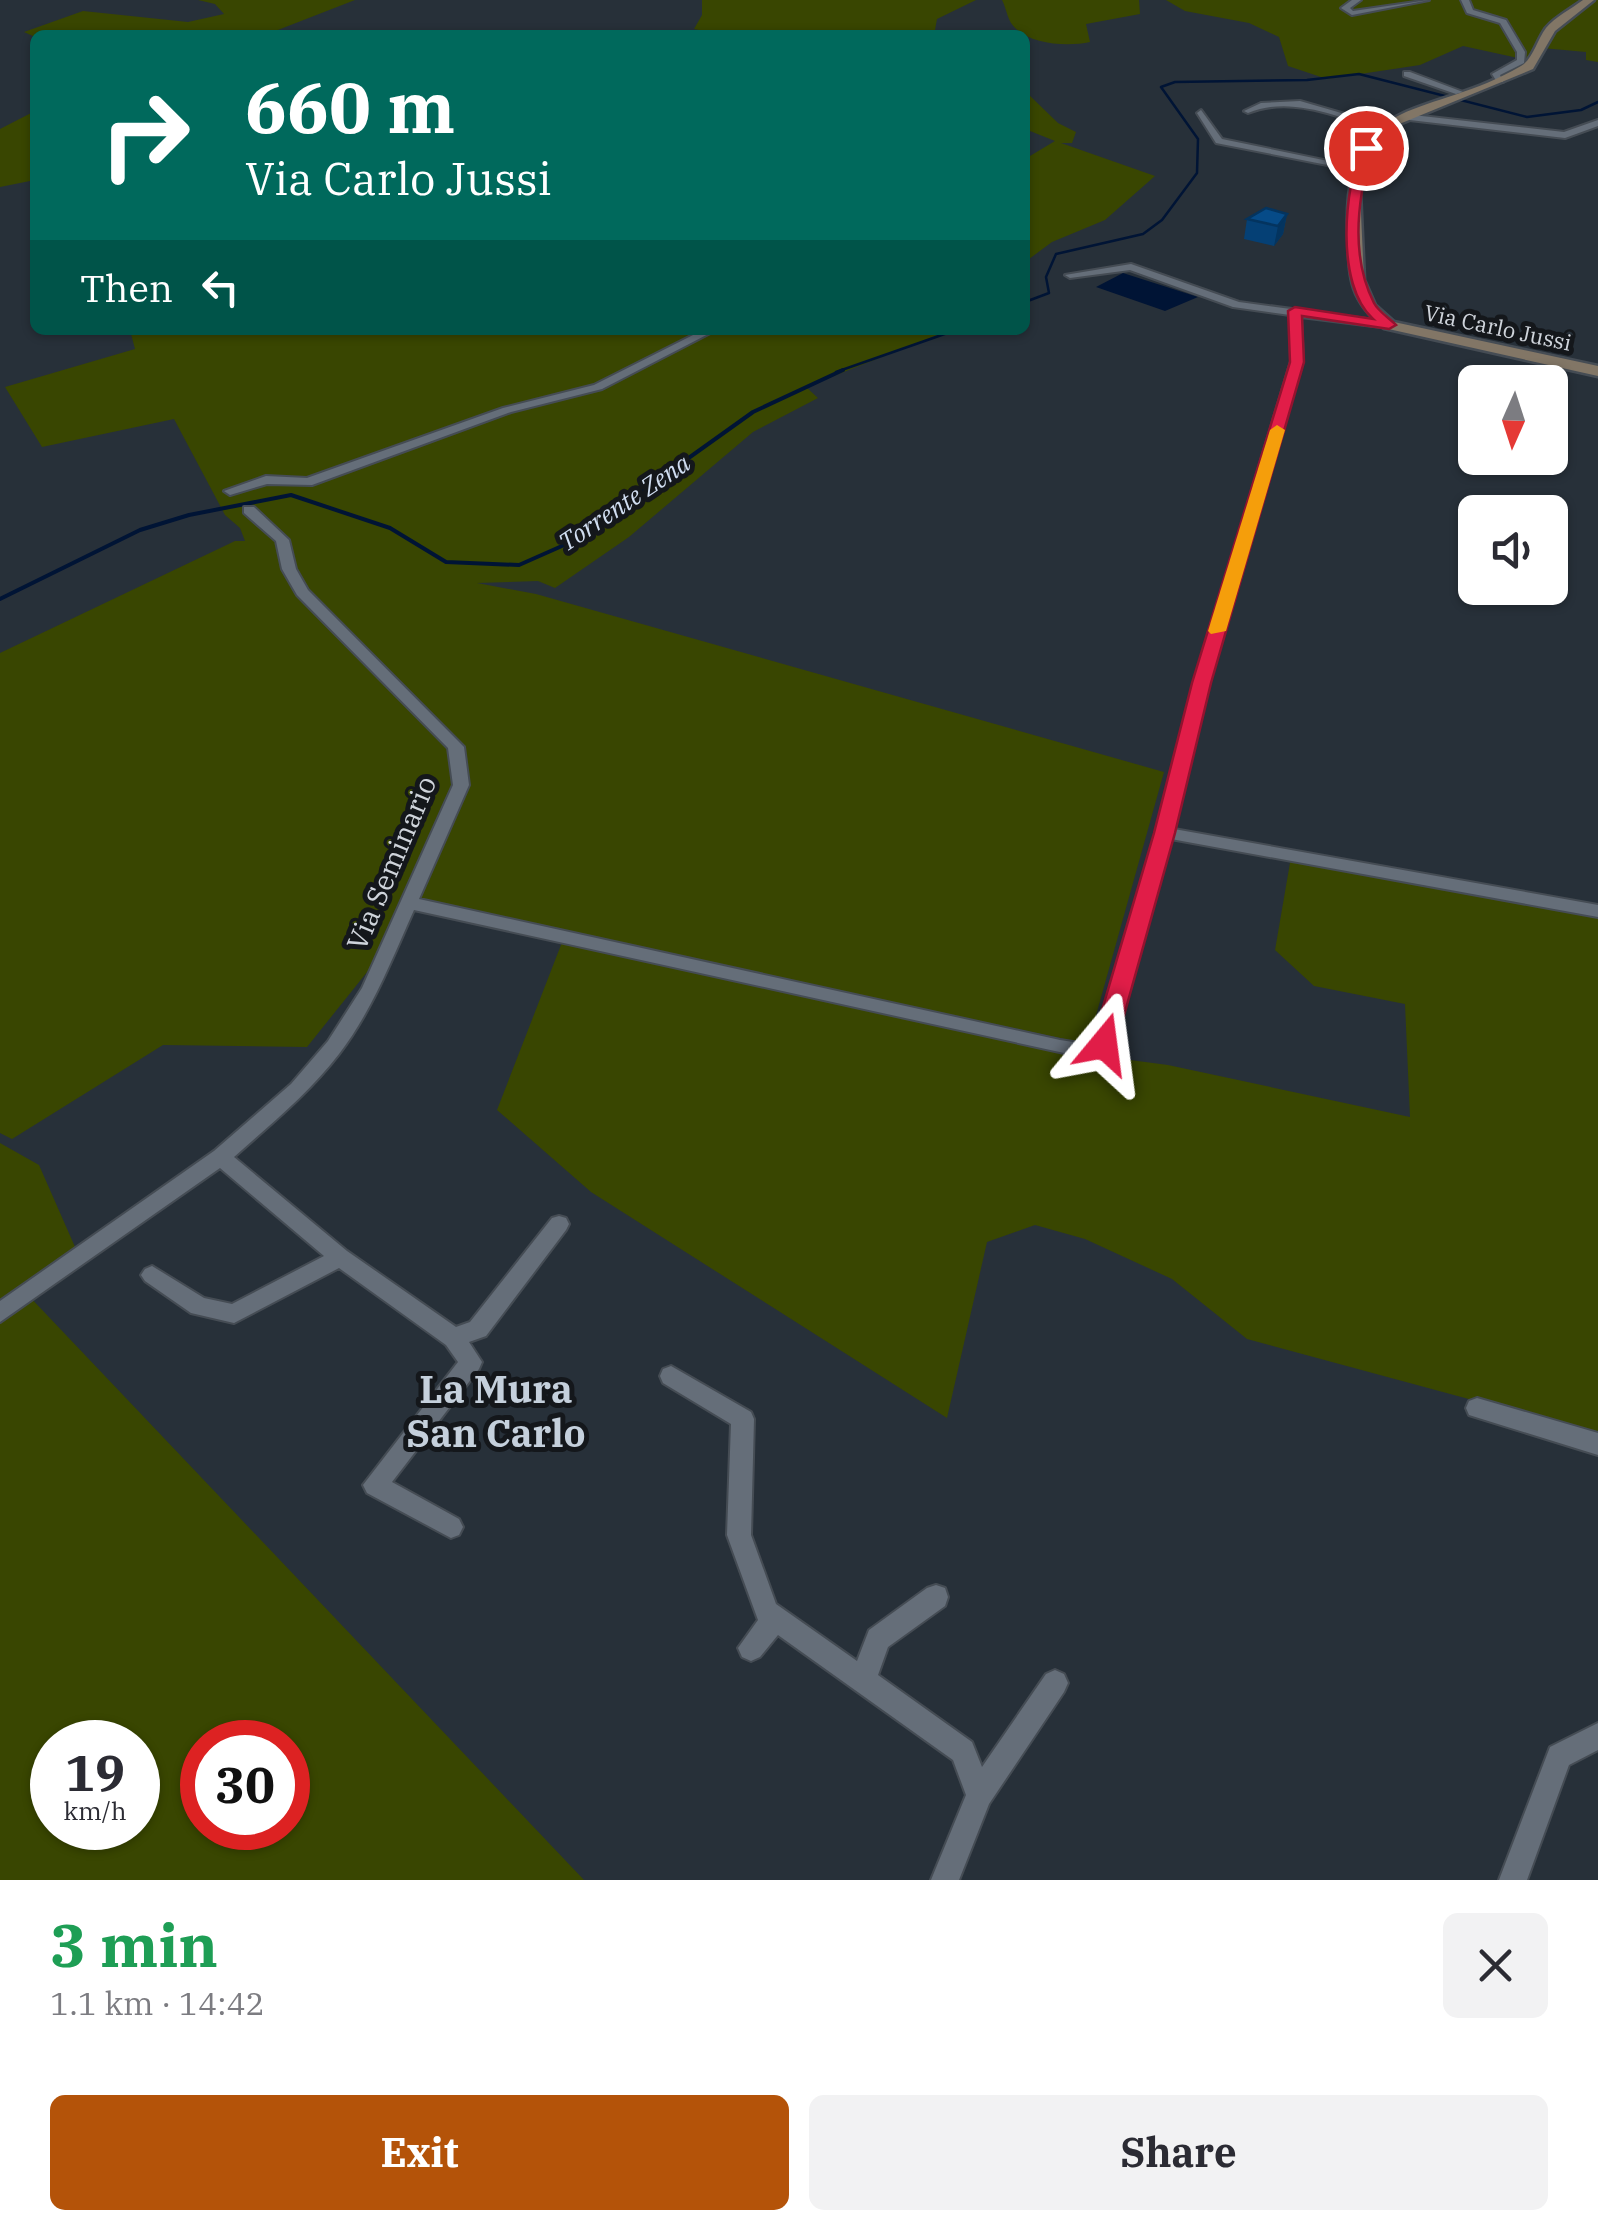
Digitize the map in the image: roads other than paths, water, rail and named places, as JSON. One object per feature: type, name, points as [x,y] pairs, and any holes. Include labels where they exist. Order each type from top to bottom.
[{"type":"street","points":[[1357,0],[1345,8],[1352,13],[1426,0]]},
{"type":"street","points":[[1464,0],[1470,11],[1503,22],[1521,52],[1521,61],[1496,74],[1500,80]]},
{"type":"street","name":"Via Carlo Jussi","points":[[1389,325],[1368,307],[1358,280],[1353,192],[1366,148],[1384,128],[1404,116],[1529,67],[1551,29],[1589,0]]},
{"type":"street","points":[[1407,74],[1458,94]]},
{"type":"street","points":[[1248,111],[1263,102],[1290,107],[1300,103],[1384,128]]},
{"type":"street","points":[[1201,112],[1218,142],[1358,168]]},
{"type":"street","points":[[1314,123],[1332,112]]},
{"type":"street","points":[[1404,116],[1598,140]]},
{"type":"street","points":[[1565,136],[1598,122]]},
{"type":"street","name":"Via Carlo Jussi","points":[[1070,275],[1130,267],[1238,304],[1389,325],[1598,370]]},
{"type":"street","points":[[409,903],[1087,1051],[1104,1044],[1164,833],[1201,683],[1297,362],[1295,311]]},
{"type":"street","points":[[230,491],[266,480],[308,482],[507,410],[598,388],[701,335]]},
{"type":"street","name":"Via Seminario","points":[[0,1314],[221,1157],[298,1089],[335,1046],[370,989],[461,785],[456,747],[302,592],[289,569],[282,540],[250,510]]},
{"type":"street","points":[[1164,833],[1598,911]]},
{"type":"street","points":[[221,1157],[340,1257],[454,1338],[471,1362],[375,1485],[451,1527]]},
{"type":"street","points":[[454,1338],[478,1329],[559,1224]]},
{"type":"street","points":[[152,1275],[200,1306],[234,1314],[340,1257]]},
{"type":"street","points":[[671,1376],[743,1419],[740,1536],[767,1612],[963,1752],[979,1795]]},
{"type":"street","points":[[1477,1408],[1598,1444]]},
{"type":"street","points":[[862,1680],[878,1638],[936,1597]]},
{"type":"street","points":[[751,1648],[776,1618]]},
{"type":"street","points":[[945,1880],[979,1795],[1055,1683]]},
{"type":"street","points":[[1513,1880],[1559,1756],[1598,1736]]},
{"type":"water","points":[[1123,273],[1198,297],[1165,311],[1096,287]]},
{"type":"waterway","name":"Torrente Zena","points":[[1030,300],[1049,293],[1046,277],[1056,254],[1143,234],[1162,220],[1197,173],[1198,139],[1161,87],[1175,82],[1307,80],[1359,74],[1527,117],[1581,110],[1598,102]]},
{"type":"waterway","name":"Torrente Zena","points":[[836,372],[942,335]]},
{"type":"waterway","name":"Torrente Zena","points":[[0,599],[140,530],[189,515],[291,495],[390,528],[446,562],[519,565],[571,542],[753,412],[843,370]]},
{"type":"district","name":"La Mura San Carlo","points":[[496,1410]]}]
